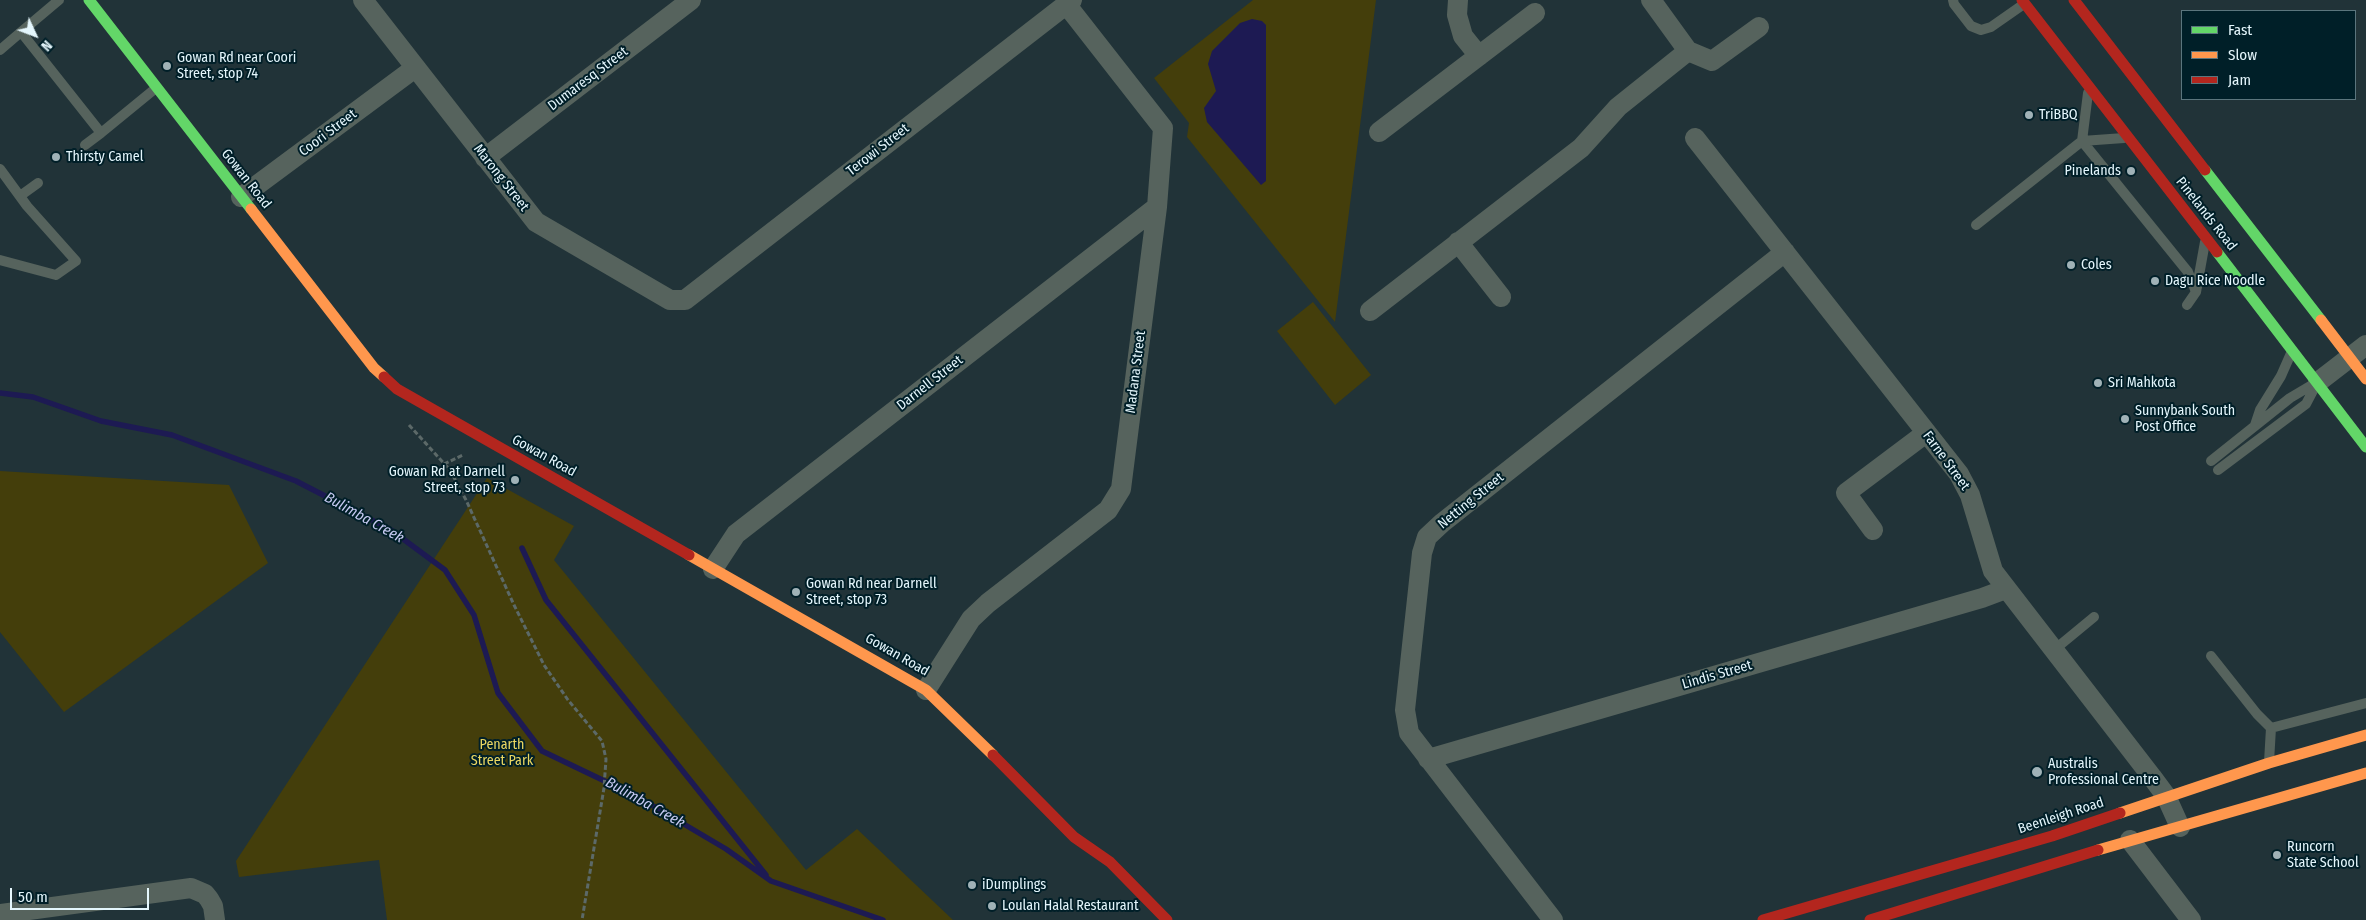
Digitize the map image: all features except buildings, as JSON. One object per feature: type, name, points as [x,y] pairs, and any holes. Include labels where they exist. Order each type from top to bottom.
[{"type":"main road","name":"Gowan Road","points":[[89,0],[374,368],[397,389],[926,690],[950,711],[1074,838],[1095,866]]},
{"type":"main road","name":"Pinelands Road","points":[[2074,0],[2366,379]]},
{"type":"main road","name":"Pinelands Road","points":[[2023,2],[2293,349],[2366,446]]},
{"type":"main road","name":"Beenleigh Road","points":[[1763,920],[2052,836],[2166,796],[2269,763],[2366,735]]},
{"type":"main road","points":[[1870,920],[2130,840],[2366,773]]},
{"type":"main road","name":"Gowan Road","points":[[1074,838],[1110,862],[1167,920]]},
{"type":"street","name":"Marong Street","points":[[363,0],[536,222],[670,300],[685,300]]},
{"type":"street","name":"Dumaresq Street","points":[[485,158],[691,0]]},
{"type":"street","points":[[1458,0],[1457,15],[1463,36],[1480,56]]},
{"type":"street","points":[[1651,0],[1688,51],[1712,61],[1759,27]]},
{"type":"street","name":"Madana Street","points":[[926,690],[972,619],[988,602],[1108,510],[1121,489],[1157,207],[1162,128],[1069,2]]},
{"type":"street","name":"Terowi Street","points":[[685,300],[1069,2]]},
{"type":"street","points":[[1379,132],[1536,12]]},
{"type":"street","points":[[1370,311],[1581,148],[1618,107],[1688,51]]},
{"type":"street","name":"Coori Street","points":[[241,197],[415,68]]},
{"type":"street","name":"Farne Street","points":[[1695,138],[1959,474],[1970,495],[1993,571],[2166,796],[2180,827]]},
{"type":"street","name":"Darnell Street","points":[[713,569],[736,534],[1157,207]]},
{"type":"street","points":[[1458,242],[1501,297]]},
{"type":"street","name":"Netting Street","points":[[1553,920],[1409,733],[1405,710],[1422,553],[1428,537],[1442,523],[1786,252]]},
{"type":"street","points":[[2318,382],[2366,345]]},
{"type":"street","points":[[1873,530],[1846,494],[1926,433]]},
{"type":"street","name":"Lindis Street","points":[[1428,759],[1982,598],[2006,589]]},
{"type":"street","points":[[2130,840],[2191,920]]},
{"type":"street","points":[[0,914],[191,888],[205,894],[209,899],[213,906],[215,920]]},
{"type":"lane","points":[[0,50],[59,0]]},
{"type":"lane","points":[[1953,0],[1971,26],[1981,30],[1991,26],[2023,2]]},
{"type":"lane","points":[[21,32],[101,132]]},
{"type":"lane","points":[[85,146],[156,88]]},
{"type":"lane","points":[[2089,89],[2082,141],[2184,268],[2196,292]]},
{"type":"lane","points":[[1976,225],[2082,141],[2127,138]]},
{"type":"lane","points":[[0,169],[20,196],[76,261],[56,275],[0,260]]},
{"type":"lane","points":[[20,196],[38,183]]},
{"type":"lane","points":[[2187,305],[2196,292],[2206,239]]},
{"type":"lane","points":[[2255,426],[2260,410],[2281,376],[2293,349]]},
{"type":"lane","points":[[2211,461],[2298,393],[2318,382]]},
{"type":"lane","points":[[2218,470],[2306,404],[2318,382]]},
{"type":"lane","points":[[2054,650],[2094,617]]},
{"type":"lane","points":[[2211,656],[2257,714],[2272,728]]},
{"type":"lane","points":[[2272,728],[2366,703]]},
{"type":"lane","points":[[2269,763],[2272,728]]},
{"type":"path","points":[[409,425],[444,464],[466,500],[544,665],[568,700],[602,741],[606,759],[604,788],[582,920]]},
{"type":"path","points":[[444,464],[464,455]]},
{"type":"green space","points":[[1253,0],[1376,0],[1335,322],[1187,137],[1189,123],[1154,78]]},
{"type":"green space","points":[[1313,302],[1371,375],[1335,405],[1277,331]]},
{"type":"green space","points":[[0,471],[229,485],[268,563],[64,712],[0,632]]},
{"type":"green space","name":"Penarth Street Park","points":[[487,478],[574,526],[554,560],[806,870],[857,829],[953,920],[387,920],[379,860],[239,877],[236,861]]},
{"type":"shaded area","points":[[1252,19],[1262,21],[1266,25],[1266,181],[1261,185],[1207,122],[1204,108],[1216,91],[1208,64],[1212,51],[1240,23]]},
{"type":"waterway","name":"Bulimba Creek","points":[[0,393],[33,397],[101,421],[172,435],[296,481],[391,530],[445,570],[474,615],[498,693],[542,751],[638,797],[726,849],[771,881],[883,920]]},
{"type":"waterway","points":[[522,548],[546,600],[766,875]]},
{"type":"traffic: fast","points":[[89,0],[251,209]]},
{"type":"traffic: fast","points":[[2205,170],[2321,320]]},
{"type":"traffic: fast","points":[[2217,252],[2366,447]]},
{"type":"traffic: slow","points":[[251,209],[374,368],[384,377]]},
{"type":"traffic: slow","points":[[2321,320],[2366,379]]},
{"type":"traffic: slow","points":[[689,555],[926,690],[993,755]]},
{"type":"traffic: slow","points":[[2120,813],[2269,763],[2366,735]]},
{"type":"traffic: slow","points":[[2098,850],[2366,773]]},
{"type":"traffic: jam","points":[[2022,0],[2217,252]]},
{"type":"traffic: jam","points":[[2074,0],[2205,170]]},
{"type":"traffic: jam","points":[[384,377],[397,389],[689,555]]},
{"type":"traffic: jam","points":[[993,755],[1074,837],[1110,862],[1167,920]]},
{"type":"traffic: jam","points":[[1763,920],[2052,836],[2120,813]]},
{"type":"traffic: jam","points":[[1870,920],[2098,850]]},
{"type":"place","name":"Gowan Rd near Coori Street, stop 74","points":[[167,66]]},
{"type":"place","name":"TriBBQ","points":[[2029,115]]},
{"type":"place","name":"Thirsty Camel","points":[[56,157]]},
{"type":"place","name":"Pinelands","points":[[2131,171]]},
{"type":"place","name":"Coles","points":[[2071,265]]},
{"type":"place","name":"Dagu Rice Noodle","points":[[2155,281]]},
{"type":"place","name":"Sri Mahkota","points":[[2098,383]]},
{"type":"place","name":"Sunnybank South Post Office","points":[[2125,419]]},
{"type":"place","name":"Gowan Rd at Darnell Street, stop 73","points":[[515,480]]},
{"type":"place","name":"Gowan Rd near Darnell Street, stop 73","points":[[796,592]]},
{"type":"place","name":"Australis Professional Centre","points":[[2037,772]]},
{"type":"place","name":"Runcorn State School","points":[[2277,855]]},
{"type":"place","name":"iDumplings","points":[[972,885]]},
{"type":"place","name":"Loulan Halal Restaurant","points":[[992,906]]}]
